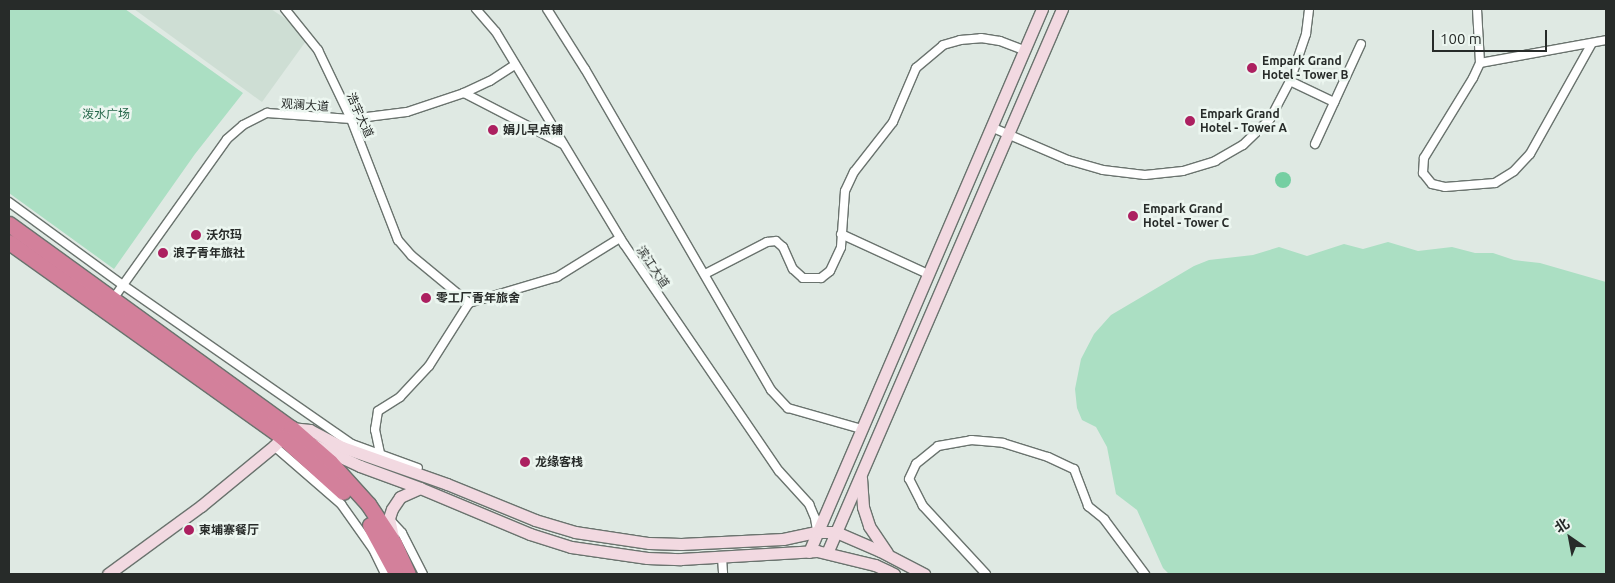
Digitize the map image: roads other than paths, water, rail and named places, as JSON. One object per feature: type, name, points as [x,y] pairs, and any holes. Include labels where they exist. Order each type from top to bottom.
[{"type":"highway","points":[[9,224],[208,368],[282,437],[330,478],[360,510],[397,574]]},
{"type":"highway","points":[[9,242],[282,437],[308,443],[368,504],[394,543],[408,574]]},
{"type":"street","name":"浩宇大道","points":[[286,9],[318,50],[351,119],[398,240],[412,256],[470,303]]},
{"type":"street","name":"滨江大道","points":[[476,9],[496,32],[620,238],[780,471],[808,504],[815,518],[818,532]]},
{"type":"street","points":[[547,9],[779,400],[788,408],[802,414],[861,429]]},
{"type":"street","points":[[809,552],[1042,9]]},
{"type":"street","points":[[827,553],[1062,9]]},
{"type":"street","points":[[991,128],[1068,160],[1103,170],[1146,175],[1183,171],[1216,161],[1243,145],[1270,119],[1290,81],[1306,34],[1309,9]]},
{"type":"street","points":[[1477,9],[1480,63],[1473,78],[1424,158],[1423,173],[1432,184],[1445,187],[1494,183],[1514,171],[1530,154],[1592,43]]},
{"type":"street","points":[[705,274],[767,242],[776,241],[783,247],[793,270],[803,278],[821,278],[830,271],[841,247],[845,191],[854,172],[892,122],[916,68],[927,56],[943,45],[960,40],[981,38],[1000,40],[1024,50]]},
{"type":"street","points":[[1480,63],[1606,40]]},
{"type":"street","points":[[1315,144],[1361,44]]},
{"type":"street","name":"观澜大道","points":[[112,299],[227,139],[243,125],[267,113],[351,119],[407,112],[464,93],[490,81],[515,65]]},
{"type":"street","points":[[1290,81],[1334,102]]},
{"type":"street","points":[[464,93],[563,144]]},
{"type":"street","points":[[9,202],[219,353],[352,444],[439,476],[447,484]]},
{"type":"street","points":[[841,234],[928,274]]},
{"type":"street","points":[[380,453],[375,430],[378,411],[400,397],[429,366],[470,303],[557,277],[620,238]]},
{"type":"street","points":[[208,368],[219,353]]},
{"type":"street","points":[[108,574],[201,506],[282,437],[310,430],[342,447],[447,484],[535,520],[575,532],[649,543],[718,543],[783,539],[818,532],[836,532],[888,555],[924,574]]},
{"type":"street","points":[[282,437],[341,504],[373,549],[385,574]]},
{"type":"street","points":[[986,574],[923,506],[909,479],[916,464],[938,446],[971,440],[1002,444],[1048,457],[1074,469],[1088,506],[1104,519],[1144,574]]},
{"type":"street","points":[[308,443],[321,446],[360,466],[420,488],[530,534],[571,547],[647,558],[722,558],[809,552],[827,553],[875,565],[894,574]]},
{"type":"street","points":[[861,472],[860,490],[869,526],[888,555]]},
{"type":"street","points":[[394,543],[389,518],[400,497],[420,488]]},
{"type":"street","points":[[488,517],[494,503]]},
{"type":"street","points":[[389,518],[402,533],[423,574]]},
{"type":"street","points":[[722,558],[723,574]]},
{"type":"place","name":"Empark Grand Hotel - Tower B","points":[[1252,68]]},
{"type":"place","name":"Empark Grand Hotel - Tower A","points":[[1190,121]]},
{"type":"place","name":"娟儿早点铺","points":[[493,130]]},
{"type":"place","name":"Empark Grand Hotel - Tower C","points":[[1133,216]]},
{"type":"place","name":"沃尔玛","points":[[196,235]]},
{"type":"place","name":"浪子青年旅社","points":[[163,253]]},
{"type":"place","name":"零工厂青年旅舍","points":[[426,298]]},
{"type":"place","name":"龙缘客栈","points":[[525,462]]},
{"type":"place","name":"柬埔寨餐厅","points":[[189,530]]},
{"type":"park label","name":"泼水广场","points":[[106,114]]}]
